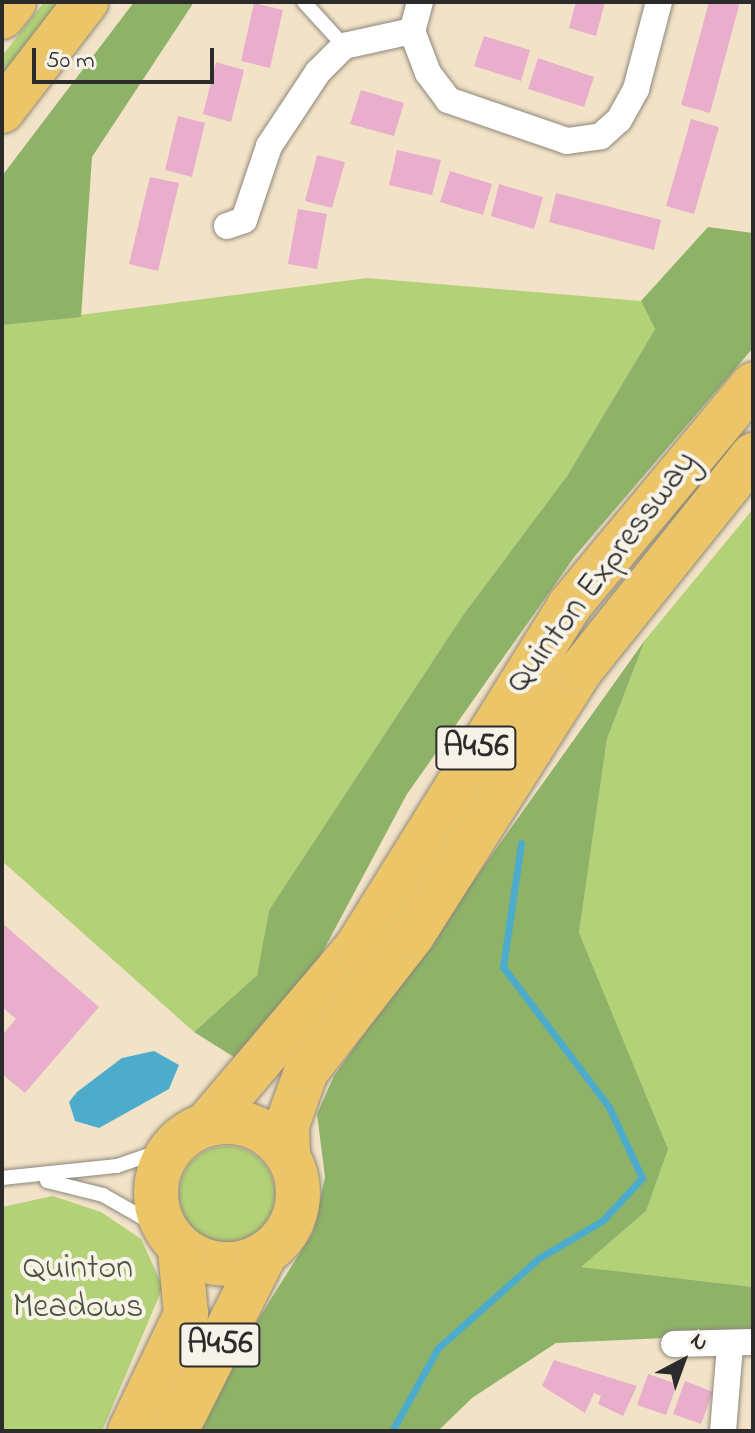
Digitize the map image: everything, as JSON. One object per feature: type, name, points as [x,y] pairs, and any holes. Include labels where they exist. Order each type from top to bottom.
[{"type":"highway","points":[[2,17],[14,2]]},
{"type":"highway","points":[[2,111],[86,2]]},
{"type":"highway","name":"Quinton Expressway","points":[[211,1119],[357,947],[569,606],[753,384]]},
{"type":"highway","name":"Quinton Expressway","points":[[288,1153],[287,1125],[306,1072],[412,936],[580,671],[753,455]]},
{"type":"highway","points":[[211,1119],[266,1133],[288,1153],[297,1182],[296,1213],[263,1258],[211,1263],[174,1241],[158,1176],[172,1147],[211,1119]]},
{"type":"highway","name":"A456","points":[[130,1431],[186,1314],[174,1241]]},
{"type":"highway","name":"A456","points":[[176,1431],[263,1258]]},
{"type":"street","points":[[420,2],[412,31],[428,73],[448,100],[567,141],[601,136],[619,120],[636,89],[659,2]]},
{"type":"street","points":[[227,226],[244,220],[269,146],[318,72],[344,46],[412,31]]},
{"type":"street","points":[[674,1344],[742,1344],[723,1431]]},
{"type":"lane","points":[[304,2],[344,46]]},
{"type":"lane","points":[[2,1178],[39,1179],[117,1166],[172,1147]]},
{"type":"lane","points":[[39,1179],[103,1195],[174,1241]]},
{"type":"green space","points":[[44,2],[62,2],[2,78],[2,56]]},
{"type":"green space","points":[[134,2],[194,2],[92,157],[81,317],[2,325],[2,176]]},
{"type":"green space","points":[[708,227],[753,233],[753,348],[575,556],[407,794],[314,968],[237,1059],[194,1032],[257,975],[269,910],[463,615],[567,476],[655,329],[641,301]]},
{"type":"green space","points":[[367,278],[641,301],[655,329],[567,476],[463,615],[269,910],[257,975],[194,1032],[2,861],[2,325]]},
{"type":"green space","points":[[753,509],[753,1287],[580,1267],[646,1211],[579,933],[607,739],[645,640]]},
{"type":"green space","points":[[645,640],[607,739],[579,933],[668,1149],[646,1211],[581,1267],[753,1287],[753,1334],[556,1343],[472,1398],[438,1431],[188,1431],[313,1232],[325,1177],[317,1114],[334,1076]]},
{"type":"green space","points":[[227,1146],[245,1150],[261,1160],[271,1176],[275,1194],[271,1212],[261,1228],[245,1238],[227,1242],[209,1238],[193,1228],[183,1212],[179,1194],[183,1176],[193,1160],[209,1150]]},
{"type":"green space","name":"Quinton Meadows","points":[[53,1196],[101,1212],[141,1239],[163,1287],[102,1431],[2,1431],[2,1207]]},
{"type":"water","points":[[154,1051],[179,1065],[169,1089],[99,1128],[75,1121],[69,1102],[77,1092],[122,1058]]},
{"type":"building","points":[[576,2],[605,2],[596,36],[569,28]]},
{"type":"building","points":[[709,2],[740,2],[710,113],[681,105]]},
{"type":"building","points":[[254,3],[283,10],[270,68],[241,61]]},
{"type":"building","points":[[484,36],[530,50],[521,81],[474,66]]},
{"type":"building","points":[[538,58],[594,77],[584,107],[528,89]]},
{"type":"building","points":[[216,62],[244,70],[231,122],[203,114]]},
{"type":"building","points":[[361,90],[404,103],[394,136],[350,124]]},
{"type":"building","points":[[178,116],[205,123],[192,177],[165,170]]},
{"type":"building","points":[[691,119],[719,127],[694,214],[666,206]]},
{"type":"building","points":[[397,150],[441,160],[432,195],[389,185]]},
{"type":"building","points":[[317,155],[345,162],[332,208],[305,201]]},
{"type":"building","points":[[450,171],[492,184],[483,215],[440,202]]},
{"type":"building","points":[[150,177],[179,183],[158,271],[129,264]]},
{"type":"building","points":[[499,184],[543,197],[534,229],[491,216]]},
{"type":"building","points":[[556,193],[661,220],[654,250],[549,222]]},
{"type":"building","points":[[298,209],[327,214],[317,269],[288,264]]},
{"type":"building","points":[[2,923],[99,1007],[25,1093],[2,1074],[2,1035],[16,1019],[2,1007]]},
{"type":"building","points":[[554,1360],[637,1386],[623,1416],[598,1404],[601,1396],[594,1393],[585,1413],[542,1386]]},
{"type":"building","points":[[648,1374],[677,1384],[666,1415],[637,1405]]},
{"type":"building","points":[[685,1381],[713,1392],[701,1424],[673,1414]]},
{"type":"waterway","points":[[392,1431],[438,1348],[539,1258],[602,1221],[642,1178],[609,1107],[503,967],[521,843]]}]
